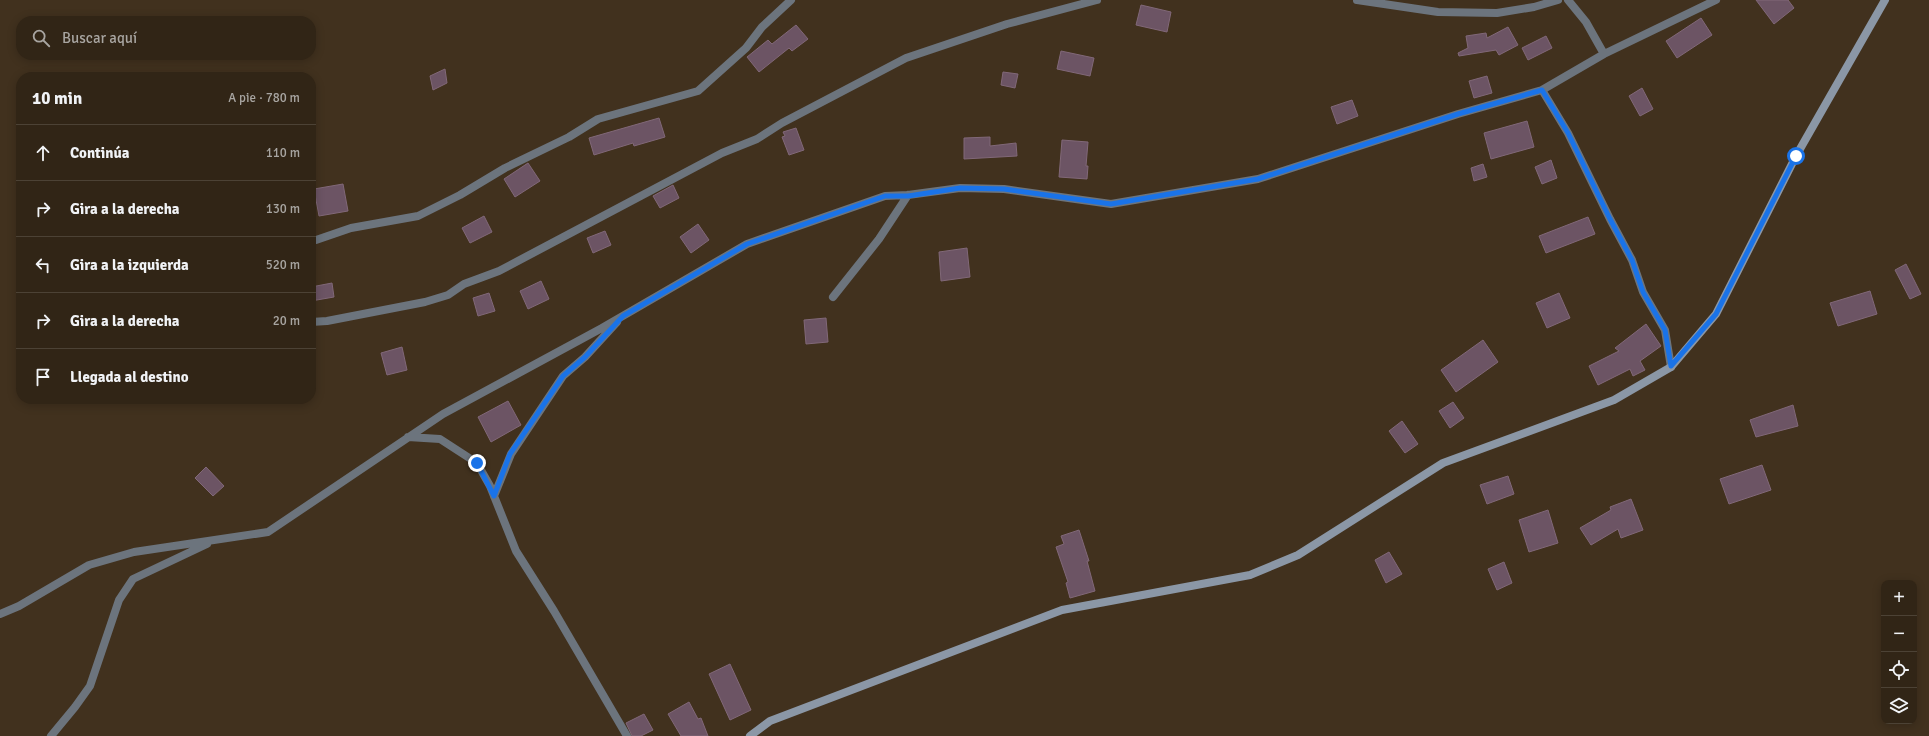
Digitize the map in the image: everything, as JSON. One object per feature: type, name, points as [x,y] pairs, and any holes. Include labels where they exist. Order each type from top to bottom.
[{"type":"street","points":[[316,240],[357,226],[418,216],[460,196],[505,168],[569,137],[598,119],[698,91],[746,48],[762,27],[791,0]]},
{"type":"street","points":[[316,322],[327,321],[425,302],[448,295],[464,284],[499,270],[722,153],[756,139],[782,122],[906,58],[1007,24],[1097,0]]},
{"type":"street","points":[[1357,0],[1438,12],[1497,13],[1534,7],[1558,0]]},
{"type":"street","points":[[1568,0],[1586,22],[1604,54]]},
{"type":"street","points":[[0,614],[19,606],[89,565],[134,552],[268,532],[442,414],[623,316],[747,244],[885,196],[908,196],[960,188],[1004,189],[1111,204],[1258,179],[1458,114],[1542,90],[1604,54],[1716,0]]},
{"type":"street","points":[[750,736],[770,721],[1062,610],[1250,575],[1298,555],[1443,462],[1614,400],[1671,366],[1716,314],[1796,156],[1885,0]]},
{"type":"street","points":[[1542,90],[1568,133],[1632,260],[1643,292],[1665,330],[1671,366]]},
{"type":"street","points":[[833,298],[879,239],[908,196]]},
{"type":"street","points":[[494,496],[510,454],[560,381],[585,357],[623,316]]},
{"type":"street","points":[[408,437],[440,439],[477,463],[494,496],[516,551],[554,611],[627,736]]},
{"type":"street","points":[[51,736],[75,708],[90,686],[119,600],[133,579],[214,540]]},
{"type":"building","points":[[1756,0],[1788,0],[1794,8],[1774,24]]},
{"type":"building","points":[[1141,5],[1171,12],[1167,32],[1136,25]]},
{"type":"building","points":[[1701,18],[1712,35],[1677,58],[1666,41]]},
{"type":"building","points":[[796,25],[808,39],[792,51],[789,48],[759,72],[747,57],[768,40],[772,44]]},
{"type":"building","points":[[1508,27],[1518,45],[1499,55],[1496,50],[1459,56],[1458,53],[1468,48],[1466,36],[1486,33],[1487,38]]},
{"type":"building","points":[[1546,36],[1552,48],[1528,60],[1522,48]]},
{"type":"building","points":[[1061,51],[1094,58],[1090,76],[1057,69]]},
{"type":"building","points":[[445,69],[447,83],[433,90],[430,76]]},
{"type":"building","points":[[1003,72],[1018,74],[1015,88],[1001,85]]},
{"type":"building","points":[[1487,76],[1492,93],[1474,98],[1469,81]]},
{"type":"building","points":[[1642,88],[1653,109],[1640,116],[1629,96]]},
{"type":"building","points":[[1352,100],[1358,116],[1337,124],[1331,107]]},
{"type":"building","points":[[659,118],[665,137],[634,146],[633,143],[594,155],[589,138]]},
{"type":"building","points":[[1527,121],[1534,147],[1491,159],[1484,133]]},
{"type":"building","points":[[796,128],[804,150],[789,155],[782,137],[785,136],[783,132]]},
{"type":"building","points":[[990,137],[990,146],[1016,143],[1017,156],[964,159],[964,138]]},
{"type":"building","points":[[1062,140],[1088,142],[1086,166],[1088,166],[1087,179],[1059,177]]},
{"type":"building","points":[[1551,160],[1557,178],[1542,184],[1535,167]]},
{"type":"building","points":[[528,163],[540,181],[515,197],[504,179]]},
{"type":"building","points":[[1483,164],[1487,177],[1474,181],[1471,168]]},
{"type":"building","points":[[343,184],[348,211],[319,216],[316,200],[316,189]]},
{"type":"building","points":[[673,185],[679,198],[660,208],[653,196]]},
{"type":"building","points":[[484,216],[492,232],[470,243],[462,228]]},
{"type":"building","points":[[1588,217],[1595,234],[1546,253],[1539,236]]},
{"type":"building","points":[[698,224],[709,240],[691,253],[680,237]]},
{"type":"building","points":[[605,231],[611,245],[593,253],[587,238]]},
{"type":"building","points":[[967,248],[970,277],[941,281],[939,252]]},
{"type":"building","points":[[1906,264],[1921,294],[1910,299],[1895,270]]},
{"type":"building","points":[[541,281],[549,299],[528,309],[520,291]]},
{"type":"building","points":[[332,283],[334,297],[316,300],[316,286]]},
{"type":"building","points":[[1870,291],[1877,314],[1838,326],[1830,303]]},
{"type":"building","points":[[489,293],[495,311],[478,316],[473,298]]},
{"type":"building","points":[[1559,293],[1570,318],[1547,328],[1536,303]]},
{"type":"building","points":[[826,318],[828,342],[806,344],[804,320]]},
{"type":"building","points":[[1646,324],[1661,346],[1640,361],[1645,370],[1633,376],[1630,369],[1598,385],[1589,366],[1619,351],[1615,348]]},
{"type":"building","points":[[1483,340],[1498,362],[1456,392],[1441,370]]},
{"type":"building","points":[[402,347],[407,370],[387,375],[381,353]]},
{"type":"building","points":[[508,401],[521,425],[491,442],[478,417]]},
{"type":"building","points":[[1453,402],[1464,418],[1450,428],[1439,411]]},
{"type":"building","points":[[1793,405],[1798,426],[1756,437],[1750,420]]},
{"type":"building","points":[[1402,421],[1418,444],[1405,453],[1389,431]]},
{"type":"building","points":[[1762,465],[1771,490],[1729,504],[1720,479]]},
{"type":"building","points":[[206,467],[224,486],[213,496],[195,478]]},
{"type":"building","points":[[1508,476],[1514,494],[1487,504],[1480,485]]},
{"type":"building","points":[[1631,499],[1643,530],[1621,538],[1618,529],[1591,545],[1580,528],[1611,510],[1610,507]]},
{"type":"building","points":[[1548,510],[1558,543],[1529,552],[1519,520]]},
{"type":"building","points":[[1079,530],[1089,561],[1087,561],[1095,591],[1070,598],[1066,583],[1068,582],[1056,547],[1064,544],[1061,536]]},
{"type":"building","points":[[1389,552],[1402,574],[1386,583],[1375,560]]},
{"type":"building","points":[[1504,562],[1512,583],[1497,590],[1488,569]]},
{"type":"building","points":[[730,664],[751,710],[730,720],[709,674]]},
{"type":"building","points":[[689,702],[698,719],[701,718],[708,736],[681,736],[668,714]]},
{"type":"building","points":[[644,714],[653,730],[641,736],[632,736],[626,723]]},
{"type":"route","points":[[477,463],[494,496],[501,474],[510,454],[563,376],[585,357],[623,316],[747,244],[885,196],[908,196],[960,188],[1004,189],[1111,204],[1258,179],[1458,114],[1542,90],[1568,133],[1632,260],[1643,292],[1665,330],[1671,366],[1716,314],[1796,156]]}]
